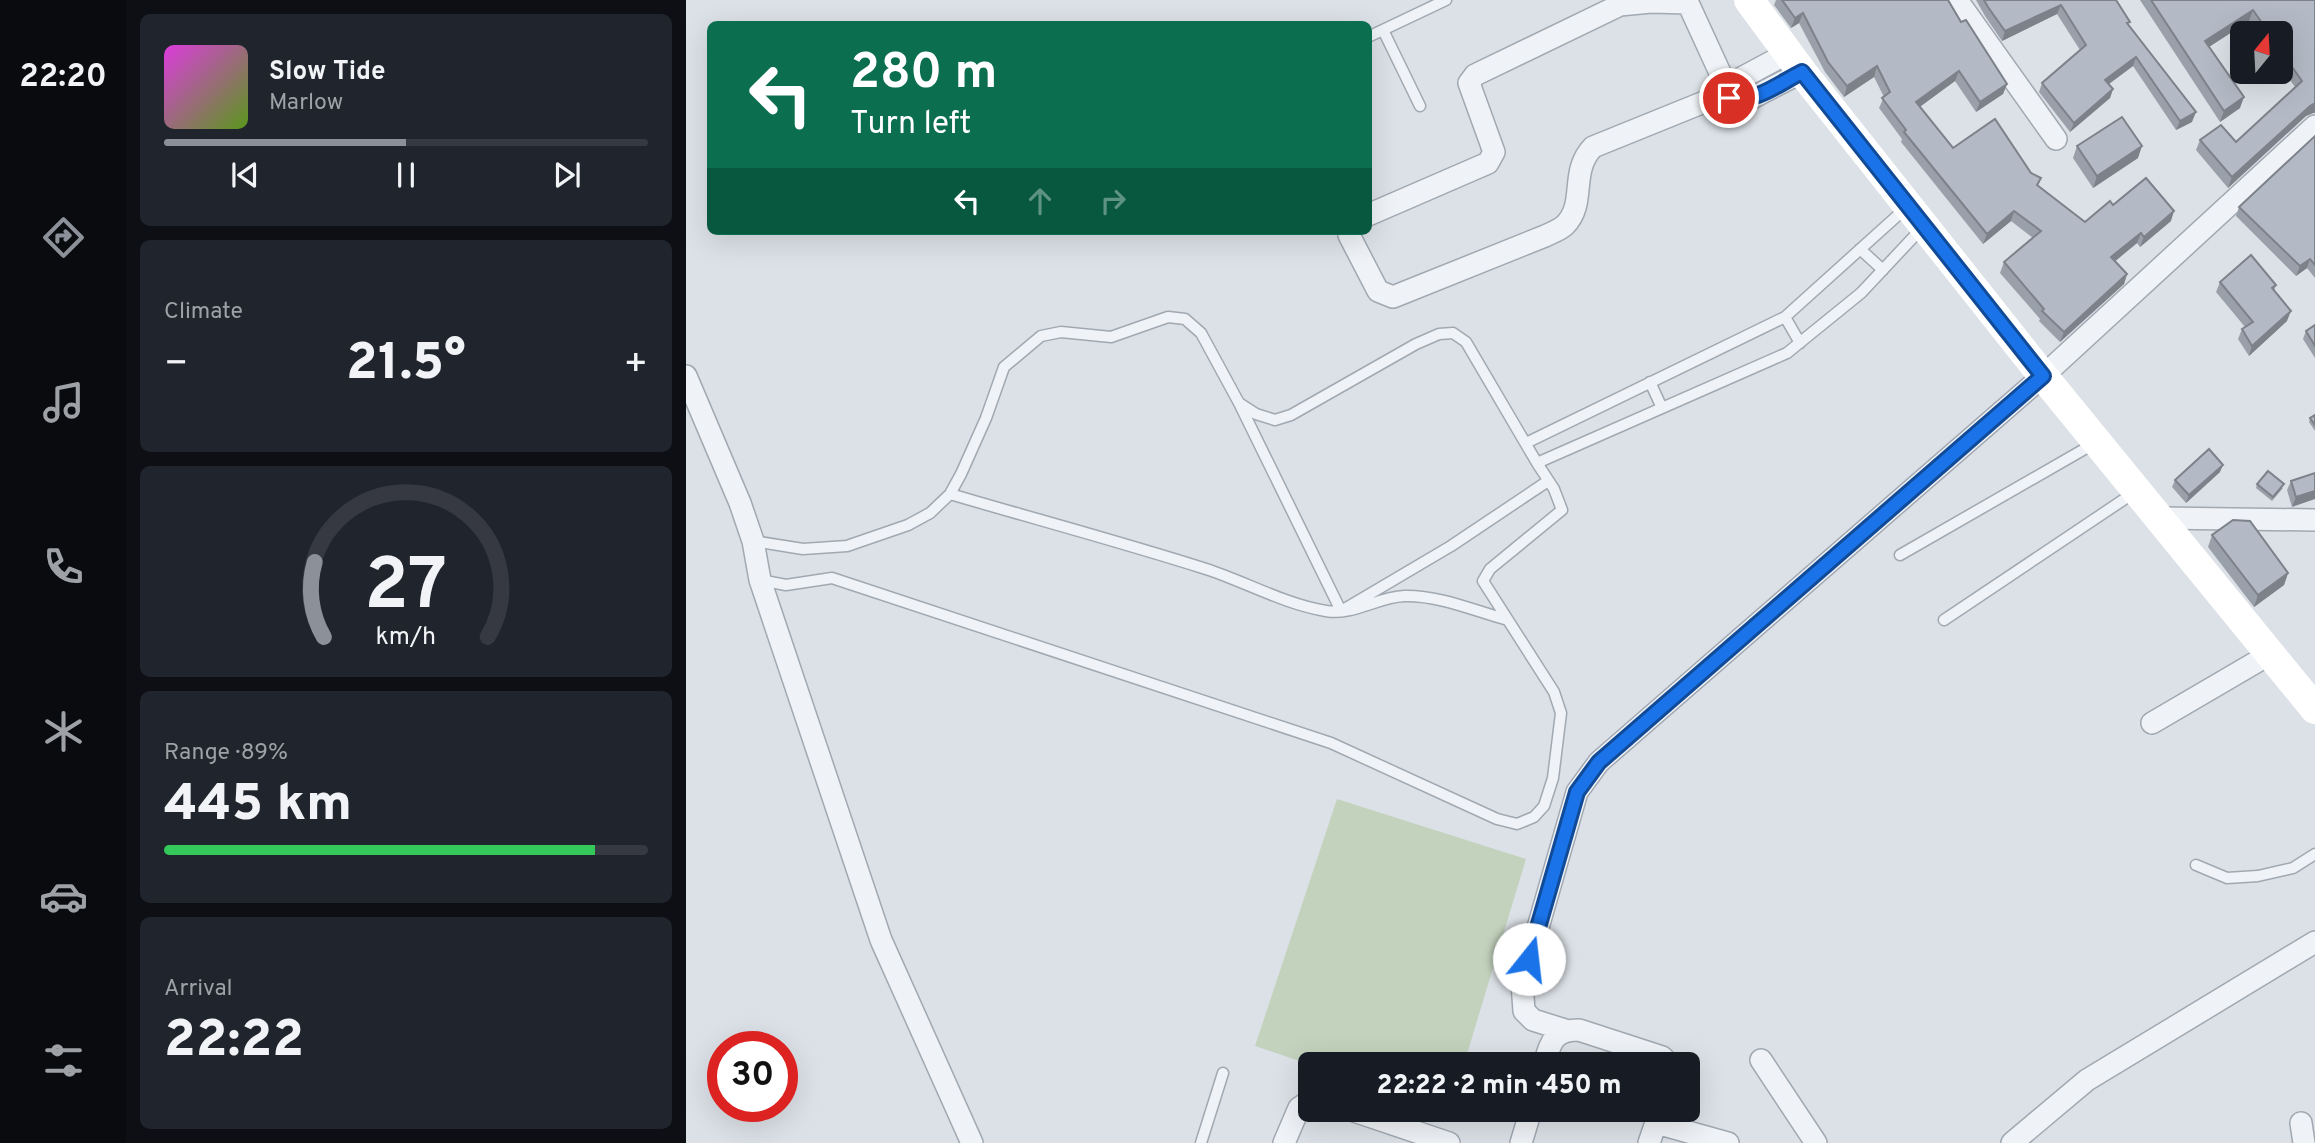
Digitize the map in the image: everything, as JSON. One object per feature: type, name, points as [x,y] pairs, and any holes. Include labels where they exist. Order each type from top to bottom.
[{"type":"street","points":[[1749,0],[2043,376],[2315,709]]},
{"type":"street","points":[[1957,0],[2056,139]]},
{"type":"street","points":[[1372,213],[1488,163],[1494,152],[1469,83],[1475,75],[1620,5],[1688,3],[1723,92]]},
{"type":"street","points":[[1349,235],[1378,291],[1393,297],[1564,226],[1576,209],[1583,157],[1593,147],[1723,92],[1743,100],[1752,98],[1795,62]]},
{"type":"street","points":[[1647,1052],[1578,1030],[1565,1030],[1533,1020],[1524,1011],[1522,983],[1577,792],[1599,762],[2043,376],[2315,126]]},
{"type":"street","points":[[686,376],[740,503],[753,541],[760,580],[881,940],[972,1143]]},
{"type":"street","points":[[2161,518],[2315,520]]},
{"type":"street","points":[[2152,723],[2270,654]]},
{"type":"street","points":[[2012,1143],[2087,1080],[2315,942]]},
{"type":"street","points":[[1549,1052],[1554,1038],[1565,1030]]},
{"type":"street","points":[[1761,1059],[1816,1143]]},
{"type":"street","points":[[1284,1143],[1298,1108]]},
{"type":"street","points":[[1371,1122],[1389,1133],[1449,1143]]},
{"type":"street","points":[[1521,1143],[1527,1122]]},
{"type":"street","points":[[1655,1125],[1728,1143]]},
{"type":"lane","points":[[1372,35],[1446,0]]},
{"type":"lane","points":[[1383,30],[1420,106]]},
{"type":"lane","points":[[1525,443],[1785,317],[1860,249],[1917,215]]},
{"type":"lane","points":[[1537,463],[1787,353],[1861,293],[1883,270],[1917,215]]},
{"type":"lane","points":[[1860,249],[1883,270]]},
{"type":"lane","points":[[753,541],[803,550],[847,547],[908,525],[930,513],[950,494],[986,418],[1004,367],[1041,336],[1061,332],[1111,337],[1168,317],[1185,319],[1201,333],[1239,403],[1341,611]]},
{"type":"lane","points":[[1785,317],[1800,343]]},
{"type":"lane","points":[[760,580],[786,585],[832,578],[1331,743],[1497,819],[1517,824],[1534,817],[1544,806],[1553,778],[1561,713],[1554,692],[1483,581],[1490,569],[1562,510],[1548,481],[1466,342],[1453,333],[1439,334],[1416,344],[1292,415],[1275,420],[1256,414],[1239,403]]},
{"type":"lane","points":[[1650,382],[1662,408]]},
{"type":"lane","points":[[1900,555],[2098,442]]},
{"type":"lane","points":[[1341,611],[1451,546],[1548,481]]},
{"type":"lane","points":[[1944,620],[2138,490]]},
{"type":"lane","points":[[950,494],[1208,569],[1303,607],[1331,612],[1353,609],[1382,599],[1426,597],[1508,620]]},
{"type":"lane","points":[[2196,865],[2227,878],[2258,876],[2293,868],[2315,854]]},
{"type":"lane","points":[[1201,1143],[1223,1073]]},
{"type":"green space","points":[[1337,799],[1526,859],[1468,1052],[1298,1052],[1298,1061],[1255,1046]]},
{"type":"building","points":[[1782,0],[1948,0],[1961,22],[1966,20],[2007,84],[1980,102],[1959,71],[1916,102],[1953,148],[1995,119],[2031,173],[2041,178],[2037,185],[2085,222],[2110,201],[2113,205],[2146,178],[2174,211],[2144,237],[2141,233],[2111,257],[2127,274],[2064,332],[2042,311],[2044,309],[2004,262],[2041,231],[2014,211],[1987,234],[1904,132],[1906,130],[1882,98],[1890,92],[1877,66],[1847,86],[1828,62],[1803,13],[1795,18]]},
{"type":"building","points":[[1984,0],[2116,0],[2130,22],[2127,23],[2196,112],[2180,121],[2136,57],[2105,80],[2113,89],[2074,123],[2042,83],[2086,45],[2061,5],[2005,31]]},
{"type":"building","points":[[2151,0],[2315,0],[2315,103],[2232,177],[2200,140],[2221,125],[2236,142],[2302,81],[2293,68],[2293,21],[2261,21],[2253,10],[2236,21],[2230,21],[2230,25],[2205,41],[2230,77],[2230,84],[2235,84],[2244,97],[2224,111]]},
{"type":"building","points":[[2122,117],[2142,146],[2097,176],[2077,146]]},
{"type":"building","points":[[2315,136],[2315,265],[2310,259],[2300,266],[2239,207]]},
{"type":"building","points":[[2251,255],[2276,285],[2272,288],[2291,311],[2252,346],[2242,329],[2253,322],[2220,282]]},
{"type":"building","points":[[2315,325],[2315,346],[2306,331]]},
{"type":"building","points":[[2209,449],[2223,465],[2189,495],[2175,480]]},
{"type":"building","points":[[2268,471],[2284,484],[2273,497],[2257,484]]},
{"type":"building","points":[[2315,473],[2315,491],[2296,497],[2291,481]]},
{"type":"building","points":[[2233,520],[2250,521],[2288,573],[2258,595],[2212,535]]},
{"type":"route","points":[[1529,959],[1577,792],[1599,762],[2043,376],[1802,72],[1752,98],[1729,98]]}]
